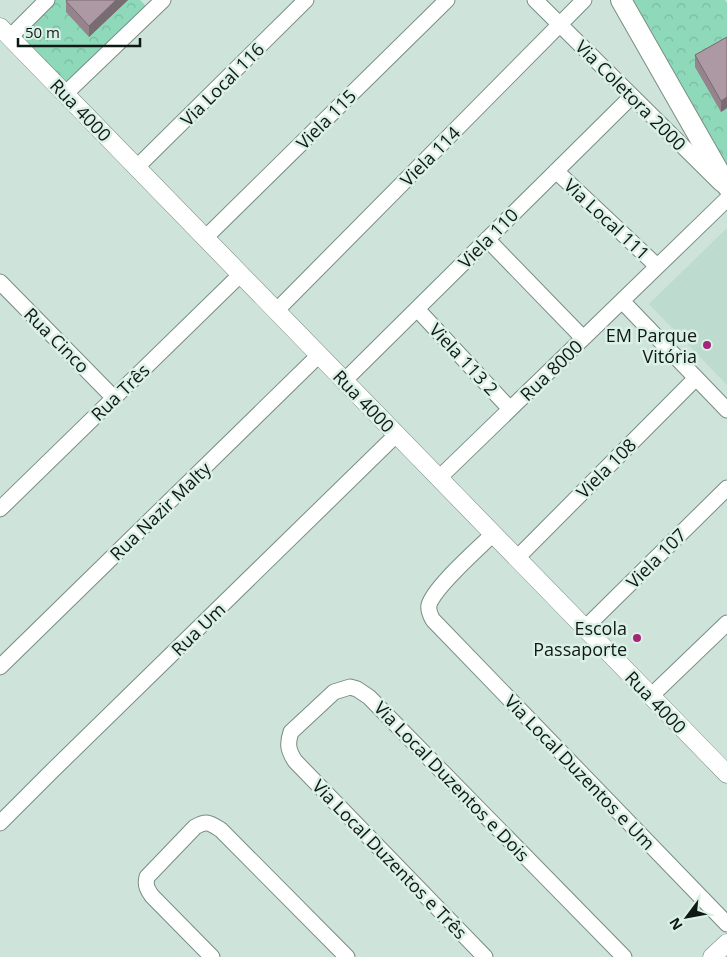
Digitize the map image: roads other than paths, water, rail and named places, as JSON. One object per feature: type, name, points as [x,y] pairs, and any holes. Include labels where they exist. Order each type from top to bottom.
[{"type":"main road","points":[[621,0],[727,188]]},
{"type":"street","points":[[5,32],[47,0]]},
{"type":"street","points":[[65,94],[163,0]]},
{"type":"street","name":"Via Local 116","points":[[137,168],[306,0]]},
{"type":"street","name":"Viela 115","points":[[205,238],[446,0]]},
{"type":"street","name":"Via Coletora 2000","points":[[535,0],[727,188]]},
{"type":"street","name":"Viela 114","points":[[276,311],[584,0]]},
{"type":"street","name":"Rua 4000","points":[[5,32],[396,435],[725,769]]},
{"type":"street","name":"Viela 110","points":[[344,381],[632,96]]},
{"type":"street","name":"Via Local 111","points":[[556,171],[657,266]]},
{"type":"street","name":"Rua 8000","points":[[439,478],[727,199]]},
{"type":"street","points":[[487,240],[583,338]]},
{"type":"street","name":"Rua Três","points":[[0,510],[240,274]]},
{"type":"street","name":"Rua Cinco","points":[[0,282],[114,398]]},
{"type":"street","points":[[622,301],[727,410]]},
{"type":"street","name":"Viela 113 2","points":[[417,309],[510,409]]},
{"type":"street","name":"Rua Nazir Malty","points":[[0,667],[319,355]]},
{"type":"street","name":"Viela 108","points":[[517,558],[696,378]]},
{"type":"street","name":"Rua Um","points":[[0,823],[396,435]]},
{"type":"street","name":"Viela 107","points":[[585,628],[727,488]]},
{"type":"street","name":"Via Local Duzentos e Um","points":[[493,534],[434,594],[429,605],[429,613],[432,620],[727,924]]},
{"type":"street","points":[[651,696],[727,623]]},
{"type":"street","name":"Via Local Duzentos e Dois","points":[[295,761],[288,748],[291,732],[334,692],[350,687],[358,689],[369,696],[624,957]]},
{"type":"street","name":"Via Local Duzentos e Três","points":[[295,761],[485,957]]},
{"type":"street","points":[[212,957],[146,889],[147,877],[194,828],[202,823],[212,824],[221,830],[347,957]]},
{"type":"street","points":[[712,957],[727,943]]},
{"type":"place","name":"EM Parque Vitória","points":[[707,345]]},
{"type":"place","name":"Escola Passaporte","points":[[637,638]]}]
